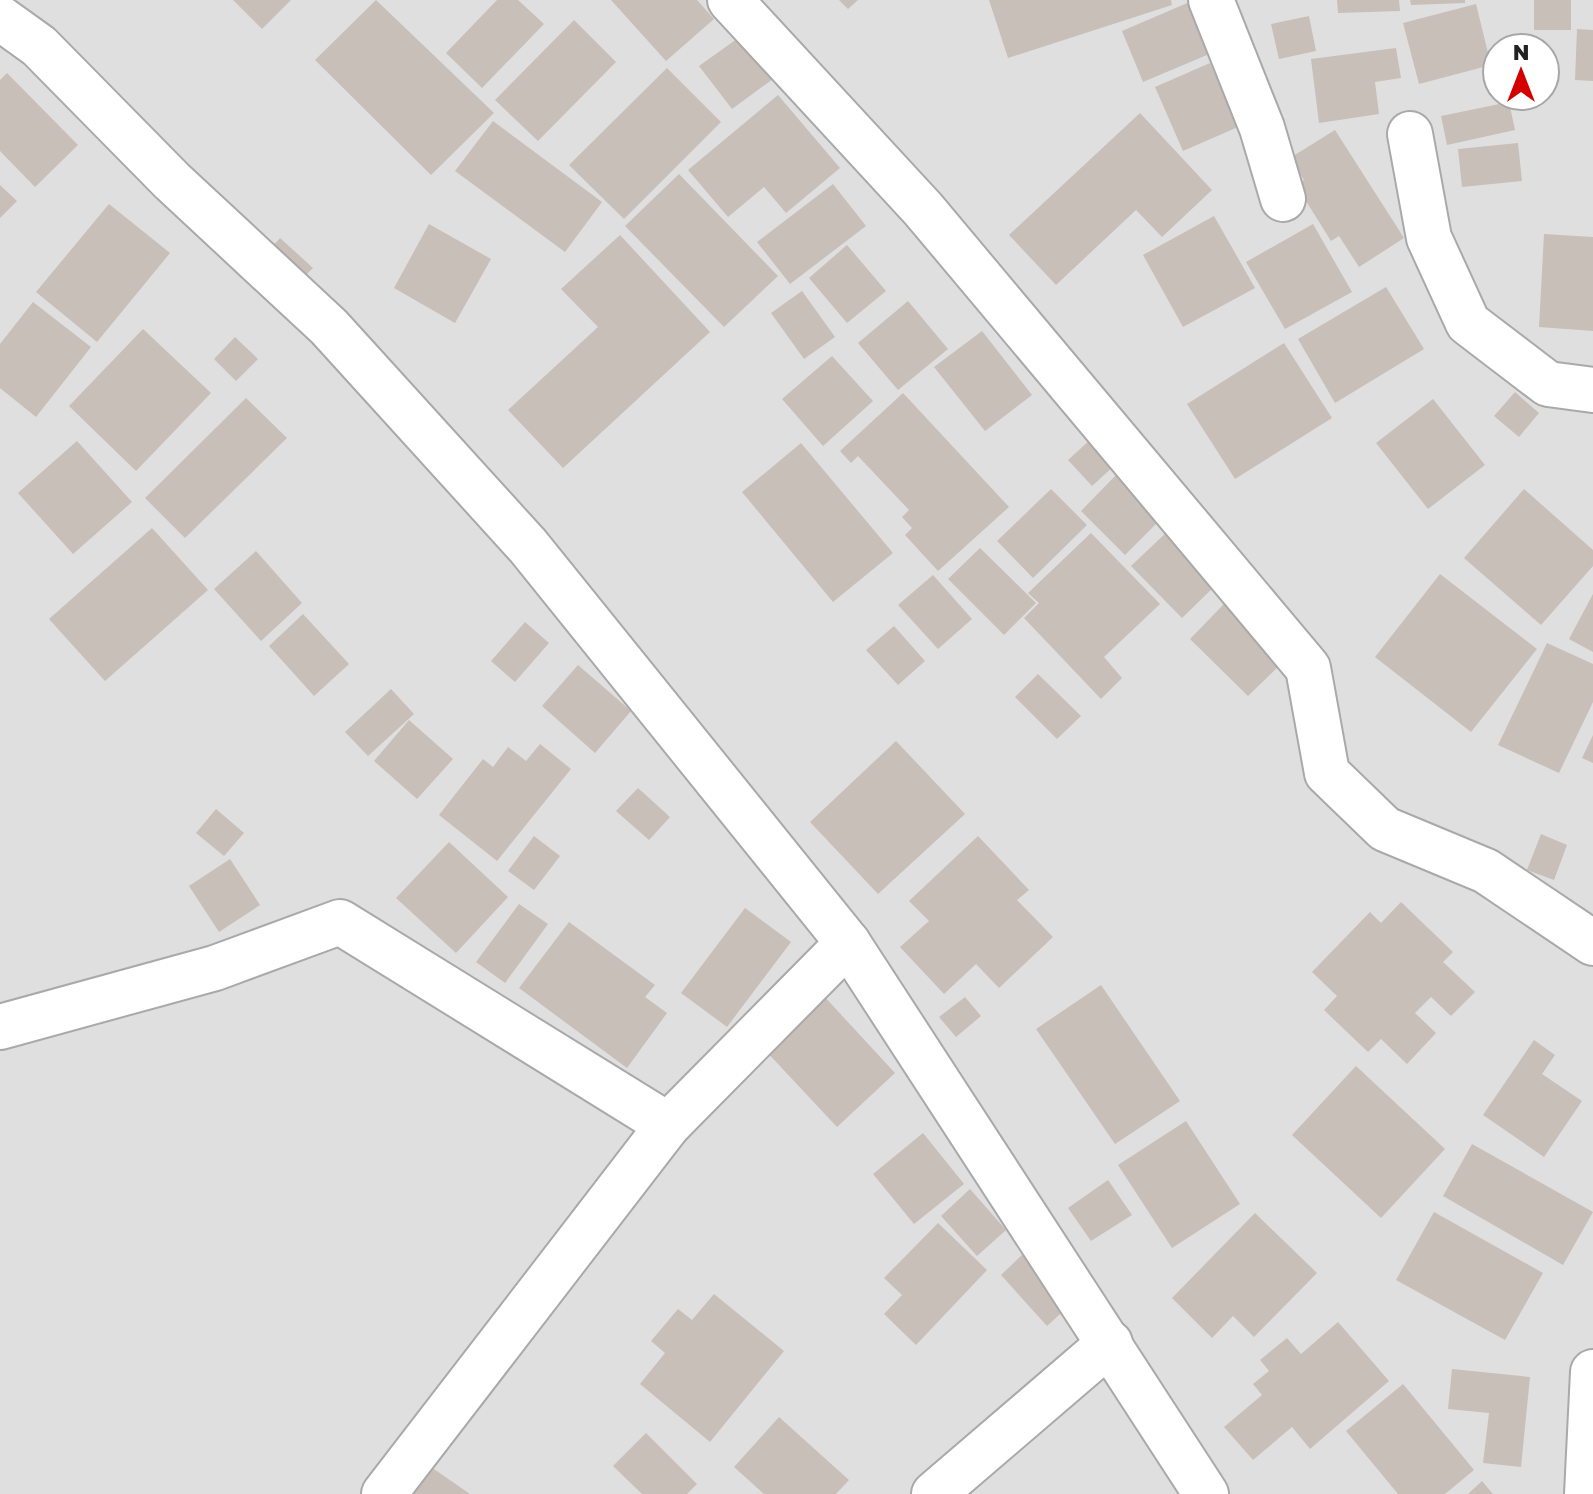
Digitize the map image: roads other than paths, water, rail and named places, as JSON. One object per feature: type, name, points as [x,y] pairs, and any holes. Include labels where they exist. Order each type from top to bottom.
[{"type":"street","points":[[730,0],[923,209],[1308,668],[1327,773],[1385,829],[1486,871],[1593,943]]},
{"type":"street","points":[[1211,0],[1262,128],[1283,199]]},
{"type":"street","points":[[0,18],[39,46],[172,181],[340,338],[528,546],[848,943],[1206,1494]]},
{"type":"street","points":[[1410,134],[1429,238],[1468,323],[1548,384],[1593,390]]},
{"type":"street","points":[[0,1027],[215,968],[340,922],[668,1125]]},
{"type":"street","points":[[384,1494],[668,1125],[848,943]]},
{"type":"street","points":[[934,1494],[1110,1343]]},
{"type":"street","points":[[1587,1494],[1593,1372]]}]
